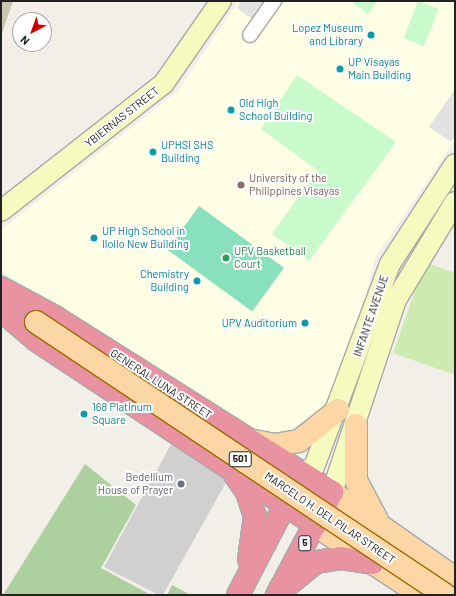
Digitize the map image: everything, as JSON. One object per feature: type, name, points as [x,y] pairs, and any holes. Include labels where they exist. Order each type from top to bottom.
[{"type":"highway","name":"GENERAL LUNA STREET","points":[[1,288],[36,340],[284,505]]},
{"type":"highway","name":"GENERAL LUNA STREET","points":[[18,313],[55,317],[302,473]]},
{"type":"highway","points":[[229,467],[247,492],[255,516],[241,589]]},
{"type":"highway","points":[[241,589],[302,473]]},
{"type":"highway","name":"MARCELO H. DEL PILAR STREET","points":[[302,473],[332,492]]},
{"type":"highway","name":"5","points":[[278,595],[332,492]]},
{"type":"highway","name":"MARCELO H. DEL PILAR STREET","points":[[284,505],[315,525]]},
{"type":"highway","points":[[278,595],[316,562],[341,558],[373,563]]},
{"type":"main road","name":"YBIERNAS STREET","points":[[1,211],[164,83],[220,1]]},
{"type":"main road","name":"INFANTE AVENUE","points":[[302,473],[314,467],[338,410],[390,264],[455,164]]},
{"type":"main road","name":"INFANTE AVENUE","points":[[332,492],[356,425],[396,300],[455,202]]},
{"type":"main road","name":"MARCELO H. DEL PILAR STREET","points":[[18,313],[445,595]]},
{"type":"main road","points":[[248,440],[274,445],[299,441],[338,410]]},
{"type":"main road","points":[[356,425],[356,480],[382,527]]},
{"type":"main road","name":"MARCELO H. DEL PILAR STREET","points":[[332,492],[455,578]]},
{"type":"main road","name":"MARCELO H. DEL PILAR STREET","points":[[315,525],[421,595]]},
{"type":"street","points":[[250,35],[274,1]]},
{"type":"shaded area","points":[[1,1],[13,1],[1,36]]},
{"type":"shaded area","name":"University of the Philippines Visayas","points":[[239,1],[455,1],[455,140],[375,258],[361,317],[330,405],[290,429],[278,432],[252,432],[1,271],[1,230],[178,91]]},
{"type":"shaded area","points":[[241,1],[270,1],[256,22],[237,8]]},
{"type":"shaded area","points":[[455,89],[455,136],[451,142],[429,127]]},
{"type":"shaded area","points":[[171,444],[229,477],[163,595],[159,595],[104,567]]},
{"type":"green space","points":[[351,1],[377,1],[368,14]]},
{"type":"green space","points":[[418,1],[439,9],[424,46],[404,38]]},
{"type":"green space","points":[[297,75],[396,142],[309,261],[272,234],[317,170],[261,129]]},
{"type":"green space","name":"UPV Basketball Court","points":[[199,206],[284,268],[252,311],[167,250]]},
{"type":"green space","points":[[430,264],[455,273],[455,375],[393,353],[416,288]]},
{"type":"green space","points":[[85,464],[136,505],[101,568],[151,595],[3,595]]},
{"type":"green space","points":[[172,585],[191,595],[167,595]]},
{"type":"place","name":"Lopez Museum and Library","points":[[371,35]]},
{"type":"place","name":"UP Visayas Main Building","points":[[340,69]]},
{"type":"place","name":"Old High School Building","points":[[231,110]]},
{"type":"place","name":"UPHSI SHS Building","points":[[153,152]]},
{"type":"place","name":"University of the Philippines Visayas","points":[[241,185]]},
{"type":"place","name":"UP High School in Iloilo New Building","points":[[94,238]]},
{"type":"place","name":"UPV Basketball Court","points":[[226,258]]},
{"type":"place","name":"Chemistry Building","points":[[197,281]]},
{"type":"place","name":"UPV Auditorium","points":[[305,323]]},
{"type":"place","name":"168 Platinum Square","points":[[84,414]]},
{"type":"place","name":"Bedellium House of Prayer","points":[[181,484]]}]
